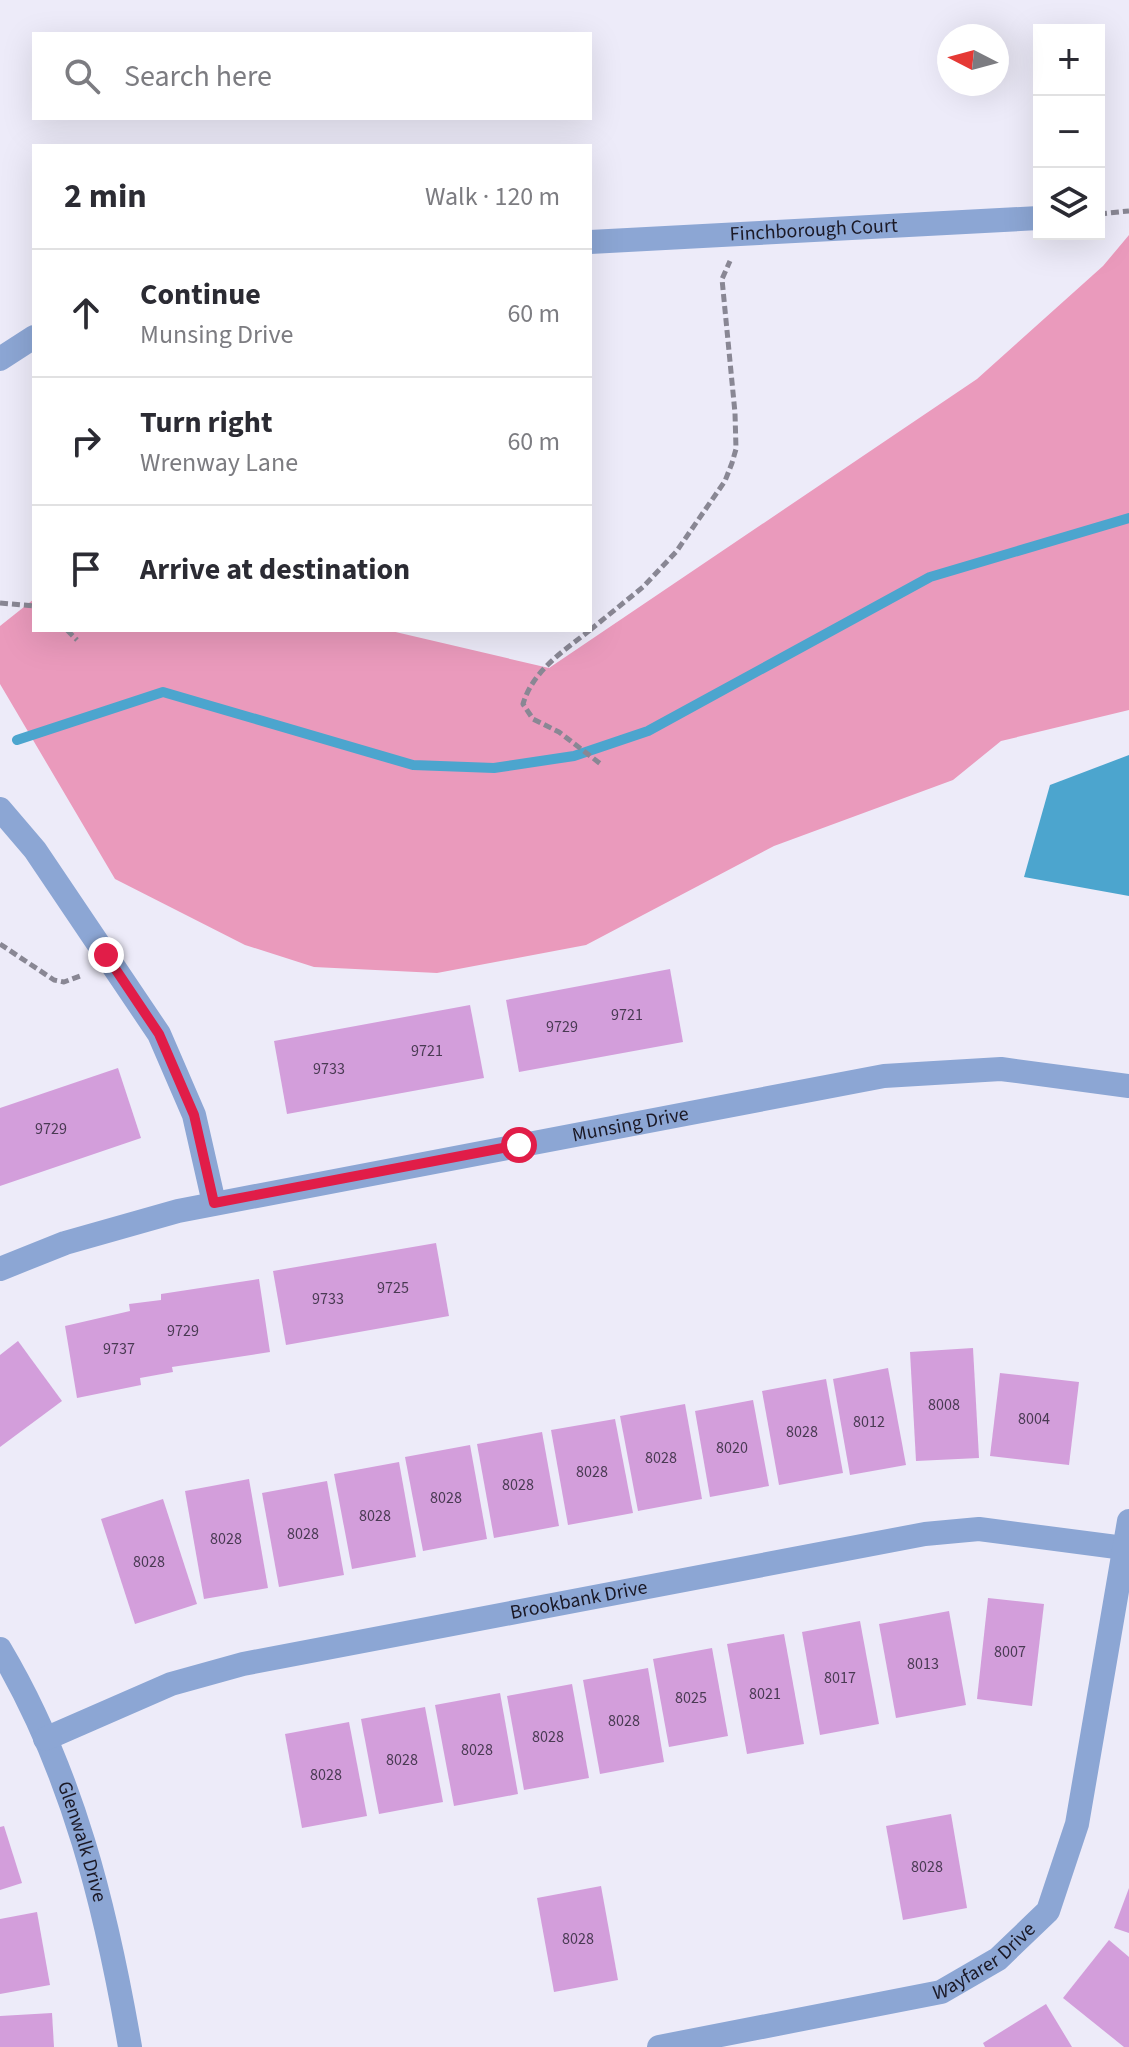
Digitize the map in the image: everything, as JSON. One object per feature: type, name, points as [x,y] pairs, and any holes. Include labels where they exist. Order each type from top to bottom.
[{"type":"street","name":"Finchborough Court","points":[[592,242],[1033,218]]},
{"type":"street","points":[[0,359],[32,338]]},
{"type":"street","points":[[0,809],[35,850],[159,1034],[194,1115],[214,1203]]},
{"type":"street","name":"Munsing Drive","points":[[0,1269],[65,1243],[214,1203],[884,1076],[1001,1069],[1129,1086]]},
{"type":"street","name":"Wayfarer Drive","points":[[659,2047],[740,2039],[941,1992],[998,1959],[1048,1911],[1077,1824],[1129,1521]]},
{"type":"street","name":"Brookbank Drive","points":[[45,1739],[171,1684],[243,1664],[925,1534],[979,1529],[1124,1548]]},
{"type":"street","name":"Glenwalk Drive","points":[[0,1649],[25,1692],[71,1802],[109,1928],[130,2047]]},
{"type":"path","points":[[1105,213],[1129,211]]},
{"type":"path","points":[[592,628],[643,587],[676,552],[725,481],[732,463],[736,449],[735,413],[722,279],[732,256]]},
{"type":"path","points":[[0,603],[32,606]]},
{"type":"path","points":[[69,632],[77,640]]},
{"type":"path","points":[[587,632],[548,663],[533,681],[523,704],[533,719],[570,740],[602,765]]},
{"type":"path","points":[[0,944],[54,980],[64,982],[80,976]]},
{"type":"shaded area","points":[[1129,235],[1129,710],[1001,741],[953,780],[774,846],[586,945],[437,973],[314,967],[245,945],[115,879],[0,684],[0,626],[32,601],[32,632],[396,632],[549,668],[977,379],[1103,266]]},
{"type":"water","points":[[1129,755],[1129,896],[1024,877],[1050,785]]},
{"type":"building","points":[[670,969],[683,1042],[519,1072],[506,1000]]},
{"type":"building","points":[[470,1005],[484,1078],[287,1114],[274,1041]]},
{"type":"building","points":[[118,1068],[141,1138],[0,1186],[0,1108]]},
{"type":"building","points":[[436,1243],[449,1316],[286,1345],[273,1271]]},
{"type":"building","points":[[259,1279],[270,1352],[172,1367],[173,1372],[140,1378],[141,1385],[77,1398],[65,1326],[130,1311],[129,1304],[161,1300],[161,1294]]},
{"type":"building","points":[[18,1341],[62,1401],[0,1447],[0,1355]]},
{"type":"building","points":[[973,1348],[979,1458],[916,1461],[910,1352]]},
{"type":"building","points":[[888,1368],[906,1465],[850,1475],[833,1379]]},
{"type":"building","points":[[1000,1373],[1079,1382],[1069,1465],[990,1456]]},
{"type":"building","points":[[826,1379],[843,1473],[779,1485],[762,1391]]},
{"type":"building","points":[[753,1400],[769,1486],[710,1497],[695,1411]]},
{"type":"building","points":[[685,1404],[702,1499],[638,1511],[620,1416]]},
{"type":"building","points":[[615,1419],[633,1513],[568,1525],[551,1430]]},
{"type":"building","points":[[542,1432],[559,1526],[494,1538],[477,1444]]},
{"type":"building","points":[[470,1445],[487,1539],[423,1551],[405,1457]]},
{"type":"building","points":[[399,1462],[416,1557],[352,1569],[334,1474]]},
{"type":"building","points":[[249,1479],[268,1588],[204,1599],[185,1491]]},
{"type":"building","points":[[327,1481],[344,1575],[279,1587],[262,1493]]},
{"type":"building","points":[[163,1499],[197,1604],[135,1624],[101,1519]]},
{"type":"building","points":[[988,1598],[1044,1604],[1032,1706],[977,1699]]},
{"type":"building","points":[[949,1611],[966,1705],[896,1718],[879,1624]]},
{"type":"building","points":[[860,1621],[879,1724],[820,1735],[802,1632]]},
{"type":"building","points":[[784,1634],[804,1744],[747,1754],[727,1644]]},
{"type":"building","points":[[712,1648],[728,1736],[669,1747],[653,1659]]},
{"type":"building","points":[[648,1668],[664,1762],[600,1774],[583,1680]]},
{"type":"building","points":[[572,1684],[589,1778],[524,1790],[507,1696]]},
{"type":"building","points":[[500,1693],[518,1794],[454,1806],[435,1705]]},
{"type":"building","points":[[425,1707],[443,1802],[379,1814],[361,1719]]},
{"type":"building","points":[[349,1722],[367,1816],[302,1828],[285,1734]]},
{"type":"building","points":[[951,1814],[967,1908],[903,1920],[886,1826]]},
{"type":"building","points":[[4,1826],[22,1883],[0,1890],[0,1827]]},
{"type":"building","points":[[601,1886],[618,1980],[554,1992],[537,1898]]},
{"type":"building","points":[[1129,1888],[1129,1933],[1114,1928]]},
{"type":"building","points":[[37,1912],[50,1985],[0,1994],[0,1919]]},
{"type":"building","points":[[1109,1940],[1129,1957],[1129,2047],[1124,2047],[1063,1998]]},
{"type":"building","points":[[1046,2004],[1072,2047],[985,2047],[983,2043]]},
{"type":"building","points":[[52,2013],[54,2047],[0,2047],[0,2016]]},
{"type":"waterway","points":[[17,740],[163,692],[413,765],[494,768],[574,756],[648,731],[930,577],[1129,518]]},
{"type":"route","points":[[106,955],[159,1034],[194,1115],[214,1203],[519,1145]]}]
